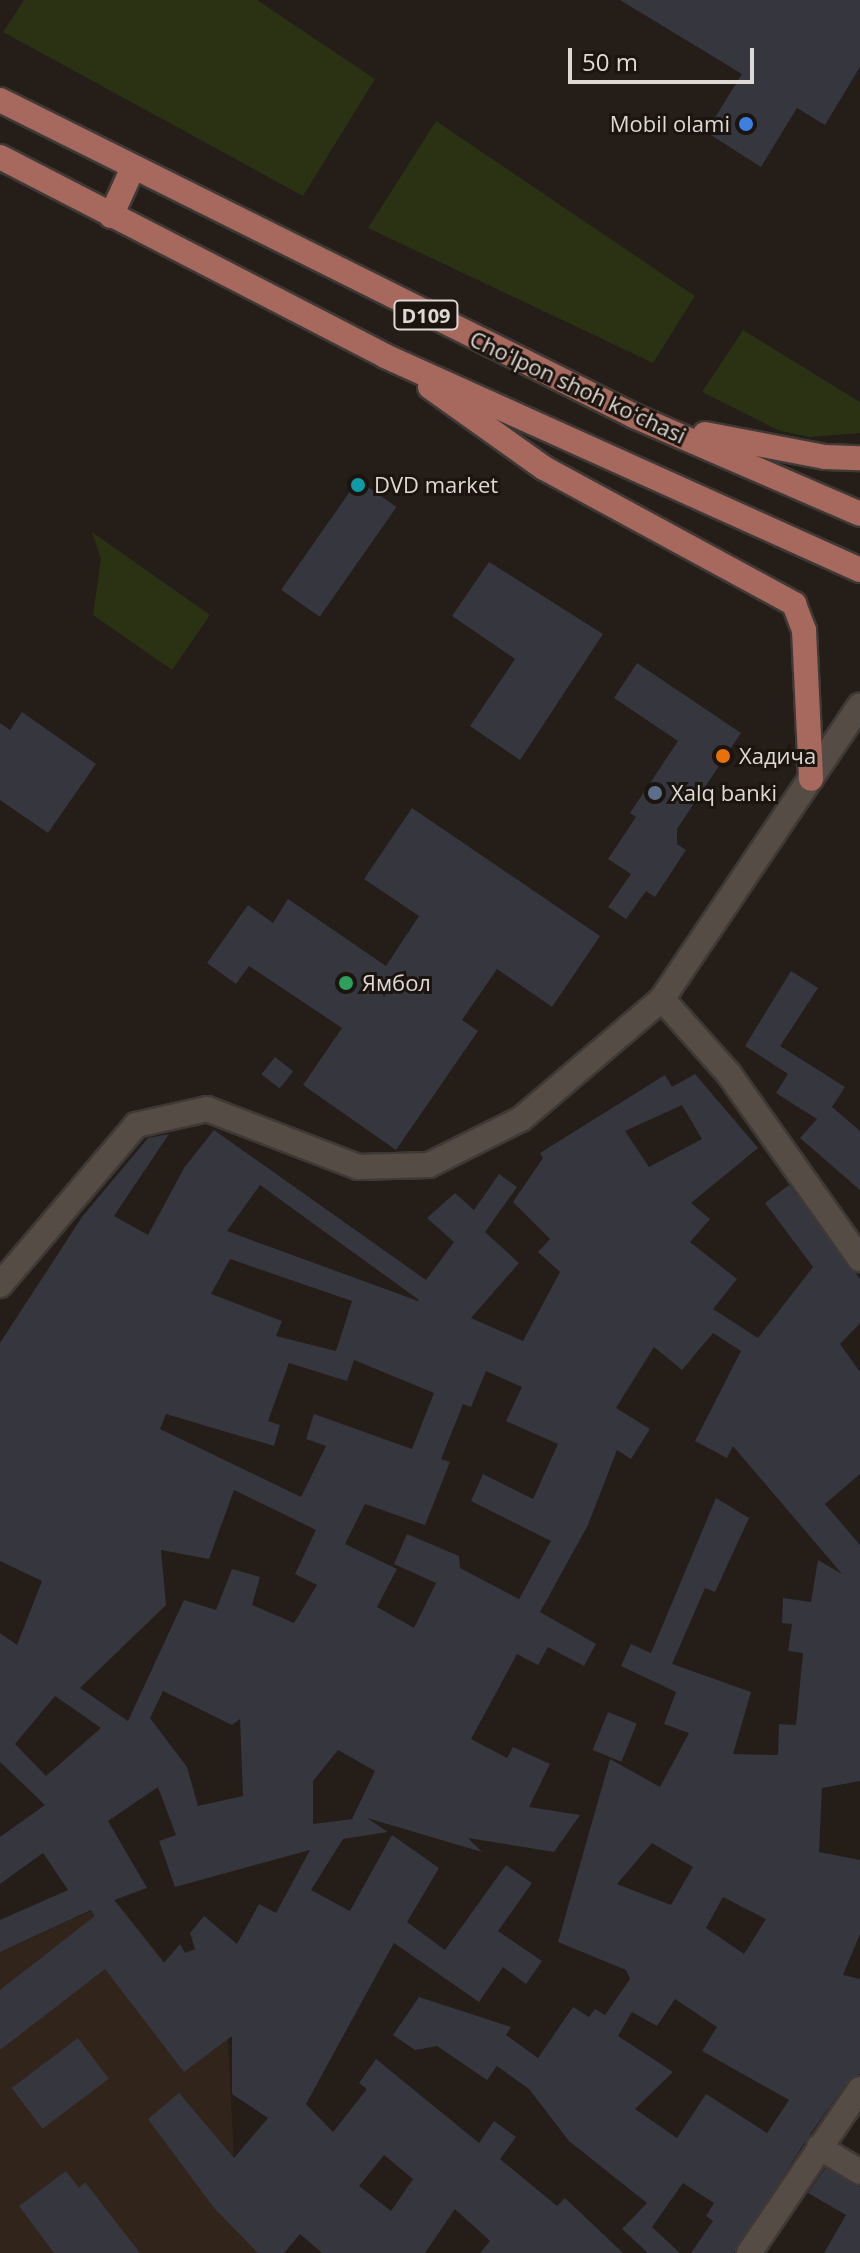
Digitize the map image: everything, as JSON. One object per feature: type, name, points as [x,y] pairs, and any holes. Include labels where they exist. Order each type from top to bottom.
[{"type":"main road","name":"Choʻlpon shoh koʻchasi","points":[[0,100],[132,170],[634,416],[860,514]]},
{"type":"main road","name":"D109","points":[[0,157],[385,356],[860,570]]},
{"type":"main road","points":[[111,216],[132,170]]},
{"type":"main road","points":[[385,356],[544,468],[794,604],[804,630],[811,779]]},
{"type":"main road","points":[[634,416],[751,446],[860,458]]},
{"type":"street","points":[[0,1285],[136,1125],[207,1109],[358,1167],[429,1165],[521,1119],[662,999],[860,706]]},
{"type":"street","points":[[662,999],[729,1074],[860,1259]]},
{"type":"street","points":[[749,2253],[860,2089]]},
{"type":"street","points":[[819,2147],[860,2172]]},
{"type":"shaded area","points":[[115,1900],[228,2041],[234,2158],[284,2253],[0,2253],[0,1952]]},
{"type":"green space","points":[[24,0],[257,0],[375,79],[303,196],[3,32]]},
{"type":"green space","points":[[436,121],[695,296],[653,363],[368,228]]},
{"type":"green space","points":[[743,330],[860,402],[860,433],[810,437],[780,431],[702,392]]},
{"type":"green space","points":[[92,532],[210,615],[172,670],[93,615],[101,559]]},
{"type":"building","points":[[620,0],[860,0],[860,67],[825,125],[797,108],[761,167],[706,132],[742,74]]},
{"type":"building","points":[[358,480],[397,507],[320,617],[281,590]]},
{"type":"building","points":[[489,562],[603,634],[520,760],[470,726],[515,659],[452,616]]},
{"type":"building","points":[[637,663],[741,733],[677,829],[677,844],[686,850],[655,897],[646,891],[626,919],[608,907],[631,874],[608,859],[636,817],[630,813],[678,741],[614,698]]},
{"type":"building","points":[[22,712],[96,764],[48,833],[0,800],[0,723],[10,730]]},
{"type":"building","name":"Ямбол","points":[[412,808],[600,936],[552,1007],[497,969],[462,1020],[478,1031],[396,1150],[303,1085],[342,1028],[249,966],[236,984],[207,963],[248,905],[273,923],[288,899],[386,966],[419,916],[364,879]]},
{"type":"building","points":[[791,971],[818,988],[780,1046],[845,1087],[832,1107],[860,1131],[860,1190],[800,1138],[817,1119],[776,1093],[788,1074],[745,1046]]},
{"type":"building","points":[[275,1057],[293,1071],[280,1088],[261,1074]]},
{"type":"building","points":[[695,1074],[758,1148],[691,1203],[710,1219],[690,1242],[737,1279],[713,1309],[758,1338],[813,1267],[765,1203],[789,1185],[860,1279],[860,1323],[840,1344],[860,1372],[860,1474],[825,1504],[860,1545],[860,1781],[822,1788],[819,1852],[860,1860],[860,1934],[843,1975],[860,1979],[860,2074],[848,2081],[807,2139],[734,2253],[691,2253],[713,2221],[706,2216],[714,2203],[683,2183],[652,2227],[680,2253],[648,2253],[622,2229],[647,2203],[569,2141],[529,2089],[497,2066],[487,2080],[437,2046],[415,2050],[393,2035],[419,1997],[511,2027],[506,2035],[538,2058],[573,2007],[589,2017],[595,2009],[605,2015],[630,1979],[626,1970],[558,1942],[610,1759],[660,1787],[689,1733],[664,1724],[676,1692],[621,1666],[631,1644],[651,1653],[716,1498],[749,1518],[715,1592],[705,1588],[672,1664],[751,1692],[733,1754],[778,1755],[779,1724],[796,1725],[803,1653],[788,1651],[792,1624],[782,1623],[783,1598],[811,1602],[818,1560],[842,1574],[733,1446],[727,1458],[695,1441],[741,1351],[713,1333],[682,1370],[654,1347],[616,1408],[650,1429],[631,1459],[617,1450],[588,1525],[540,1612],[596,1644],[584,1666],[548,1647],[538,1665],[517,1654],[471,1739],[507,1758],[513,1747],[550,1764],[529,1807],[580,1815],[554,1852],[468,1838],[482,1852],[367,1818],[388,1832],[343,1839],[311,1890],[350,1911],[392,1835],[439,1868],[407,1922],[445,1950],[506,1865],[532,1883],[498,1931],[542,1961],[526,1984],[503,1967],[479,2002],[394,1943],[306,2104],[333,2132],[367,2089],[359,2083],[376,2059],[479,2143],[494,2121],[516,2137],[500,2159],[557,2206],[565,2198],[623,2253],[480,2253],[490,2241],[455,2209],[425,2253],[322,2253],[300,2234],[284,2253],[258,2253],[214,2208],[148,2119],[179,2093],[234,2158],[268,2118],[232,2094],[232,2036],[184,2072],[105,1969],[0,2050],[0,1990],[95,1916],[91,1910],[0,1952],[0,1920],[68,1890],[43,1853],[0,1884],[0,1837],[45,1805],[0,1762],[0,1633],[17,1645],[42,1581],[0,1561],[0,1343],[82,1217],[148,1138],[169,1134],[114,1216],[148,1235],[184,1168],[214,1130],[426,1280],[454,1242],[427,1218],[455,1193],[474,1210],[499,1174],[517,1187],[485,1232],[519,1263],[471,1318],[523,1341],[560,1272],[538,1252],[550,1239],[513,1202],[543,1158],[540,1153],[665,1075],[672,1087]],"holes":[[[682,1105],[702,1139],[649,1167],[625,1131]],[[260,1185],[418,1301],[227,1231]],[[230,1259],[352,1301],[336,1351],[276,1336],[282,1321],[211,1294]],[[354,1360],[434,1393],[412,1449],[314,1414],[306,1439],[326,1446],[301,1497],[160,1429],[166,1414],[274,1446],[280,1425],[268,1421],[289,1363],[347,1381]],[[486,1371],[522,1387],[506,1421],[558,1444],[533,1499],[483,1474],[471,1501],[551,1541],[519,1599],[460,1568],[459,1556],[407,1534],[394,1564],[436,1583],[414,1628],[377,1607],[397,1569],[345,1544],[365,1504],[425,1525],[450,1462],[441,1459],[463,1404],[471,1407]],[[234,1490],[316,1530],[295,1574],[317,1585],[294,1623],[252,1605],[260,1577],[232,1569],[216,1610],[184,1600],[128,1721],[80,1688],[166,1605],[161,1550],[209,1559]],[[163,1691],[232,1725],[240,1719],[243,1796],[198,1806],[187,1767],[150,1718]],[[55,1696],[101,1728],[46,1776],[15,1744]],[[338,1750],[375,1771],[352,1819],[313,1824],[313,1781]],[[158,1787],[176,1835],[159,1841],[175,1887],[310,1850],[276,1913],[259,1904],[237,1944],[204,1916],[190,1933],[195,1949],[185,1953],[180,1944],[164,1963],[114,1900],[147,1888],[108,1821]],[[652,1843],[693,1867],[671,1905],[617,1884]],[[723,1897],[766,1919],[744,1954],[706,1928]],[[675,1999],[717,2027],[702,2051],[789,2100],[767,2133],[706,2094],[677,2138],[635,2109],[673,2072],[618,2036],[632,2012],[657,2026]],[[384,2155],[413,2179],[391,2211],[359,2186]]]},
{"type":"building","points":[[608,1712],[637,1724],[621,1762],[593,1750]]},
{"type":"building","points":[[78,2038],[109,2079],[42,2129],[12,2088]]},
{"type":"building","points":[[825,2168],[860,2187],[860,2253],[824,2253],[846,2215],[808,2193]]},
{"type":"building","points":[[66,2171],[79,2188],[85,2182],[140,2253],[54,2253],[19,2206]]},
{"type":"place","name":"Mobil olami","points":[[746,124]]},
{"type":"place","name":"DVD market","points":[[358,485]]},
{"type":"place","name":"Хадича","points":[[723,756]]},
{"type":"place","name":"Xalq banki","points":[[655,793]]},
{"type":"place","name":"Ямбол","points":[[346,983]]}]
